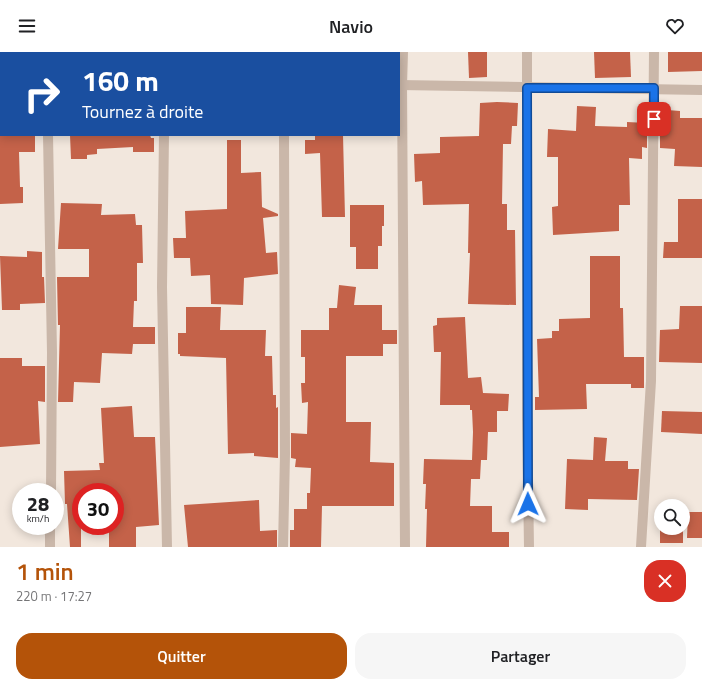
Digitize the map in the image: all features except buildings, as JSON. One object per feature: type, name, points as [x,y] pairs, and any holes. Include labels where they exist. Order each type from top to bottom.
[{"type":"street","points":[[403,52],[400,85],[405,547]]},
{"type":"street","points":[[527,52],[529,547]]},
{"type":"street","points":[[641,547],[651,381],[654,52]]},
{"type":"street","points":[[400,85],[527,88],[654,88],[702,90]]},
{"type":"street","points":[[48,136],[52,352],[51,483]]},
{"type":"street","points":[[164,136],[162,287],[167,547]]},
{"type":"street","points":[[283,547],[285,454],[284,136]]},
{"type":"street","points":[[50,535],[50,547]]},
{"type":"route","points":[[528,504],[527,88],[654,88],[654,119]]}]
